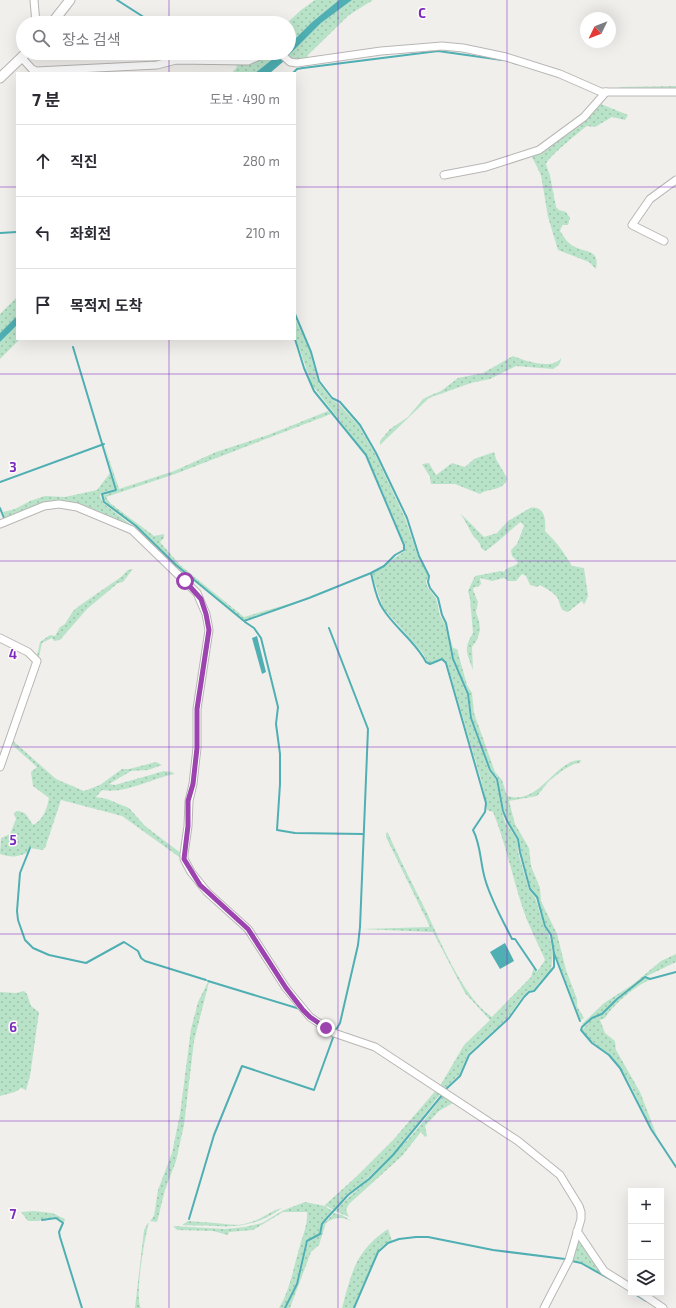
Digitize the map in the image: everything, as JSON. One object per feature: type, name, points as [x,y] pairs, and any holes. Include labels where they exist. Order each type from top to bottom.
[{"type":"street","points":[[34,0],[35,16]]},
{"type":"street","points":[[57,16],[70,0]]},
{"type":"street","points":[[288,60],[290,62],[298,63],[427,46],[463,48],[489,52],[530,64],[606,92],[676,92]]},
{"type":"street","points":[[0,78],[19,60]]},
{"type":"street","points":[[27,60],[32,69],[36,71],[157,65],[176,60],[250,60]]},
{"type":"street","points":[[444,175],[486,167],[538,150],[584,117],[606,92]]},
{"type":"street","points":[[664,241],[632,225],[650,199],[676,180]]},
{"type":"street","points":[[0,524],[37,508],[52,505],[77,507],[132,530],[197,593],[205,610],[209,630],[197,709],[196,755],[193,784],[188,801],[188,826],[184,859],[191,872],[207,892],[248,929],[286,988],[310,1017],[334,1032],[375,1048],[474,1110],[554,1168],[567,1184],[581,1212],[569,1260],[544,1308]]},
{"type":"street","points":[[0,638],[28,652],[38,661],[0,767]]},
{"type":"street","points":[[577,1231],[604,1271],[628,1286]]},
{"type":"street","points":[[645,1296],[663,1308]]},
{"type":"green space","points":[[315,0],[339,0],[311,23],[296,38],[296,16],[295,16]]},
{"type":"green space","points":[[352,0],[373,0],[349,15],[308,55],[307,59],[296,60],[296,48],[321,23]]},
{"type":"green space","points":[[259,60],[272,60],[256,72],[233,72],[237,67],[236,64]]},
{"type":"green space","points":[[676,86],[676,88],[623,89],[619,87]]},
{"type":"green space","points":[[601,104],[628,115],[625,120],[612,117],[595,127],[587,126],[557,151],[546,164],[556,207],[559,210],[566,212],[570,218],[568,225],[562,225],[560,231],[570,244],[594,255],[597,263],[596,269],[589,262],[558,250],[548,217],[541,175],[531,155],[578,127]]},
{"type":"green space","points":[[16,298],[16,317],[0,333],[0,314]]},
{"type":"green space","points":[[296,320],[310,352],[318,382],[331,399],[339,404],[359,426],[375,454],[405,518],[418,556],[428,576],[426,582],[428,588],[436,598],[440,616],[445,624],[452,660],[467,695],[470,718],[489,771],[496,779],[505,822],[517,839],[518,852],[529,890],[535,897],[544,926],[549,935],[553,953],[551,970],[533,990],[528,991],[523,996],[508,1017],[468,1054],[459,1075],[444,1089],[440,1086],[464,1045],[490,1020],[465,993],[433,932],[361,929],[430,927],[386,837],[387,831],[453,968],[471,996],[481,1008],[492,1017],[531,977],[534,967],[537,972],[545,960],[523,909],[502,836],[493,812],[487,810],[482,783],[447,663],[442,658],[430,663],[427,661],[422,652],[383,608],[372,574],[405,551],[405,545],[367,455],[312,385],[296,339]]},
{"type":"green space","points":[[16,326],[16,340],[19,340],[0,359],[0,342]]},
{"type":"green space","points":[[513,356],[531,362],[545,364],[557,362],[561,358],[559,365],[553,369],[516,366],[490,379],[471,383],[429,398],[380,445],[380,441],[390,429],[408,417],[423,399],[441,391],[458,378],[483,373]]},
{"type":"green space","points":[[328,411],[331,414],[175,474],[106,497],[110,503],[154,536],[164,534],[164,538],[160,542],[180,565],[244,617],[309,598],[244,620],[176,564],[136,526],[109,507],[102,496],[117,490],[104,444],[119,489],[174,471],[216,452],[268,435]]},
{"type":"green space","points":[[494,452],[496,459],[507,478],[506,482],[500,487],[480,494],[455,484],[431,484],[430,477],[422,464],[429,463],[436,475],[452,463],[465,467],[474,459]]},
{"type":"green space","points":[[110,473],[115,489],[101,493],[100,496],[103,503],[144,535],[188,577],[186,579],[139,534],[59,503],[6,520],[3,512],[15,509],[30,501],[45,496],[65,497],[97,490]]},
{"type":"green space","points":[[530,508],[539,509],[542,511],[545,518],[545,531],[557,543],[572,566],[584,568],[588,596],[584,605],[582,601],[568,612],[562,609],[557,597],[553,593],[540,585],[537,587],[530,585],[526,576],[522,574],[516,581],[508,581],[504,578],[492,581],[480,578],[481,584],[478,587],[474,587],[473,590],[478,602],[476,612],[480,630],[477,640],[472,647],[473,670],[467,651],[468,643],[473,633],[468,591],[475,576],[501,571],[504,572],[517,564],[518,562],[512,556],[511,550],[517,544],[524,526],[521,522],[485,551],[481,548],[480,543],[473,536],[460,513],[484,537],[497,533],[508,521]]},
{"type":"green space","points":[[133,569],[123,582],[118,583],[87,609],[60,640],[54,641],[52,638],[42,643],[39,657],[37,656],[40,642],[50,635],[55,636],[60,627],[65,624],[73,611],[121,577],[128,570]]},
{"type":"green space","points":[[449,634],[453,648],[457,649],[467,685],[472,693],[474,713],[495,772],[502,780],[507,796],[519,797],[529,795],[563,767],[571,762],[581,760],[580,763],[574,764],[563,770],[549,781],[537,796],[509,801],[515,824],[529,848],[531,866],[540,888],[541,901],[557,934],[566,970],[577,999],[577,1006],[584,1018],[581,1020],[555,953],[551,935],[546,926],[537,896],[531,889],[521,852],[519,838],[507,821],[498,778],[491,770],[472,718],[469,694],[454,659]]},
{"type":"green space","points":[[12,740],[56,779],[84,791],[100,785],[122,769],[129,769],[156,762],[162,765],[148,770],[131,771],[109,784],[115,785],[164,771],[172,772],[174,774],[129,788],[111,791],[102,790],[96,797],[107,799],[129,808],[145,826],[182,854],[182,859],[122,816],[61,800],[45,848],[42,850],[30,848],[29,852],[14,856],[0,854],[1,838],[10,834],[16,819],[14,814],[16,811],[23,812],[33,825],[44,814],[49,798],[33,786],[31,772],[37,767],[10,743]]},
{"type":"green space","points":[[676,954],[676,962],[645,977],[616,998],[602,1014],[591,1018],[583,1025],[582,1024],[604,1003],[632,985],[661,961]]},
{"type":"green space","points":[[645,978],[650,980],[625,996],[613,1007],[605,1018],[600,1020],[605,1033],[615,1041],[616,1050],[640,1092],[657,1136],[625,1075],[615,1062],[582,1030],[592,1019],[603,1015],[617,1000]]},
{"type":"green space","points":[[208,982],[194,1041],[184,1125],[176,1161],[165,1190],[157,1222],[150,1221],[154,1216],[158,1190],[172,1153],[180,1114],[191,1029],[198,1002]]},
{"type":"green space","points":[[24,991],[27,994],[31,1006],[39,1012],[30,1076],[26,1090],[21,1088],[15,1092],[0,1096],[0,992],[16,993]]},
{"type":"green space","points":[[437,1089],[442,1092],[393,1154],[353,1192],[347,1194],[333,1210],[325,1205],[394,1139]]},
{"type":"green space","points":[[445,1093],[479,1119],[453,1103],[439,1111],[425,1126],[427,1136],[425,1137],[421,1132],[402,1156],[349,1204],[346,1210],[349,1217],[335,1211],[371,1178],[403,1145],[421,1125]]},
{"type":"green space","points":[[305,1202],[325,1206],[332,1211],[322,1224],[319,1234],[306,1241],[296,1284],[284,1308],[279,1308],[291,1279],[306,1226],[307,1212],[283,1212],[253,1230],[229,1232],[228,1235],[213,1231],[177,1230],[173,1226],[225,1229],[245,1227],[262,1223],[284,1210]]},
{"type":"green space","points":[[282,1208],[266,1218],[250,1224],[232,1226],[182,1225],[188,1221],[233,1225],[246,1224]]},
{"type":"green space","points":[[34,1211],[52,1213],[65,1219],[64,1223],[56,1217],[42,1219],[39,1221],[28,1221],[21,1212]]},
{"type":"green space","points":[[334,1213],[342,1215],[353,1222],[346,1219],[336,1218],[326,1223],[319,1245],[311,1252],[290,1308],[286,1308],[298,1284],[308,1242],[320,1235],[323,1225]]},
{"type":"green space","points":[[148,1223],[139,1280],[139,1302],[141,1308],[135,1308],[144,1230]]},
{"type":"green space","points":[[388,1229],[392,1241],[382,1246],[378,1252],[353,1308],[342,1308],[356,1263],[368,1246]]},
{"type":"green space","points":[[578,1233],[608,1278],[581,1262],[572,1260]]},
{"type":"water","points":[[339,0],[352,0],[321,23],[296,48],[296,38],[311,23]]},
{"type":"water","points":[[272,60],[284,61],[271,72],[256,72]]},
{"type":"water","points":[[16,317],[16,326],[0,342],[0,333]]},
{"type":"water","points":[[257,636],[266,672],[262,674],[252,638]]},
{"type":"water","points":[[505,943],[514,961],[500,969],[490,952]]},
{"type":"waterway","points":[[117,0],[142,16]]},
{"type":"waterway","points":[[294,72],[297,69],[303,68],[438,51],[502,60]]},
{"type":"waterway","points":[[509,61],[517,64]]},
{"type":"waterway","points":[[0,233],[16,232]]},
{"type":"waterway","points":[[296,316],[311,352],[319,381],[332,398],[340,402],[360,425],[376,453],[407,518],[419,556],[429,576],[428,582],[430,588],[438,598],[442,615],[446,623],[453,659],[468,694],[471,718],[490,770],[497,779],[503,811],[518,839],[530,889],[537,897],[545,926],[551,935],[554,953],[554,967],[534,991],[529,992],[524,997],[509,1018],[469,1055],[460,1076],[446,1089]]},
{"type":"waterway","points":[[295,340],[304,368],[314,391],[366,455],[404,545],[404,550],[395,555],[384,566],[371,573],[377,596],[388,616],[417,648],[426,662],[430,664],[442,659],[446,663],[486,803],[485,812],[473,830],[478,842],[487,887],[512,939],[515,939],[536,970]]},
{"type":"waterway","points":[[73,347],[116,490],[102,494],[104,502],[136,526],[176,565],[244,621],[309,598],[371,573]]},
{"type":"waterway","points":[[0,482],[104,444]]},
{"type":"waterway","points":[[0,508],[4,518]]},
{"type":"waterway","points":[[245,622],[254,628],[261,638],[278,707],[276,724],[280,754],[280,784],[277,830],[295,833],[363,834]]},
{"type":"waterway","points":[[329,628],[368,729],[360,927],[358,945],[340,1023],[336,1030]]},
{"type":"waterway","points":[[30,848],[20,873],[17,911],[18,920],[25,940],[33,948],[49,955],[86,963],[124,942],[138,951],[141,958],[145,961],[206,980]]},
{"type":"waterway","points":[[554,953],[580,1021]]},
{"type":"waterway","points":[[676,972],[650,979],[645,977],[617,999],[602,1014],[592,1018],[582,1027],[581,1030],[592,1043],[609,1055],[620,1068],[651,1129],[676,1167]]},
{"type":"waterway","points":[[208,981],[300,1009]]},
{"type":"waterway","points":[[313,1023],[325,1031]]},
{"type":"waterway","points":[[189,1219],[214,1135],[242,1066],[314,1090],[334,1035]]},
{"type":"waterway","points":[[285,1308],[297,1284],[307,1241],[320,1234],[322,1224],[327,1218],[348,1195],[369,1179],[393,1155],[443,1094]]},
{"type":"waterway","points":[[42,1220],[56,1218],[63,1223],[59,1232],[60,1237],[82,1308]]},
{"type":"waterway","points":[[354,1308],[378,1252],[388,1243],[399,1239],[428,1237],[493,1250],[565,1259]]},
{"type":"waterway","points":[[572,1261],[581,1263],[624,1287]]},
{"type":"waterway","points":[[638,1296],[646,1301]]},
{"type":"route","points":[[185,581],[192,587],[201,599],[209,630],[197,709],[197,748],[193,784],[188,801],[188,826],[184,859],[200,885],[248,929],[273,969],[303,1010],[326,1028]]}]
